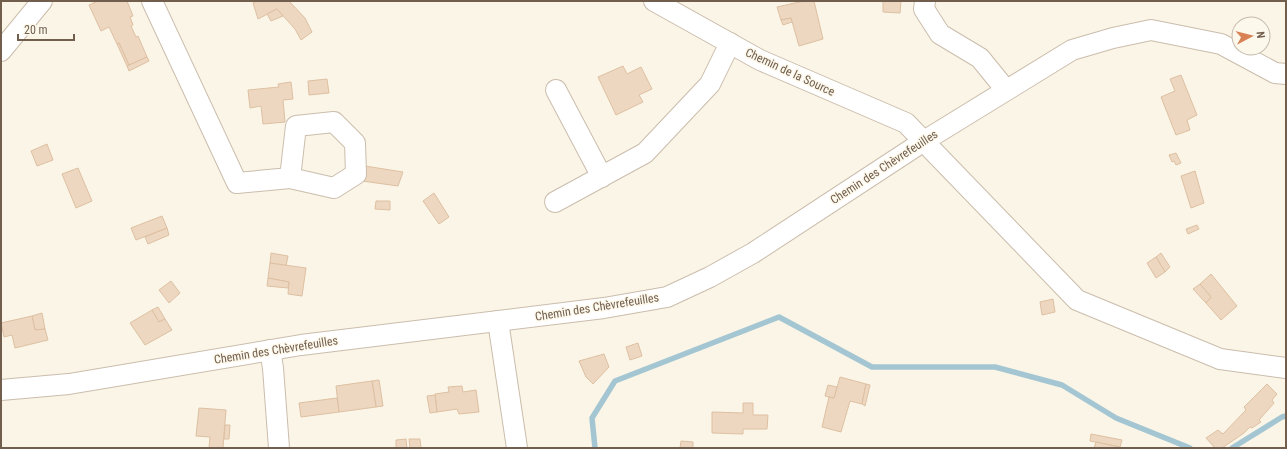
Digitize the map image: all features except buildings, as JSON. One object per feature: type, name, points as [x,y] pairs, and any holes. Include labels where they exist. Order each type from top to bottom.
[{"type":"street","points":[[1,51],[42,1]]},
{"type":"street","points":[[152,1],[237,183],[290,178]]},
{"type":"street","name":"Chemin de la Source","points":[[654,1],[760,60],[906,124],[1077,300],[1220,360],[1286,368]]},
{"type":"street","points":[[925,1],[924,9],[940,34],[980,58],[1006,90]]},
{"type":"street","name":"Chemin des Chèvrefeuilles","points":[[1,390],[69,384],[301,345],[604,308],[667,297],[710,277],[753,253],[924,141],[1072,50],[1113,38],[1151,30],[1221,44],[1275,73],[1286,74]]},
{"type":"street","points":[[555,202],[645,154],[710,84],[730,43]]},
{"type":"street","points":[[556,90],[602,177]]},
{"type":"street","points":[[498,321],[517,448]]},
{"type":"street","points":[[270,350],[273,368],[279,448]]},
{"type":"waterway","points":[[595,448],[592,418],[615,381],[779,317],[872,367],[995,367],[1062,385],[1116,418],[1190,448]]},
{"type":"waterway","points":[[1232,448],[1286,416]]}]
